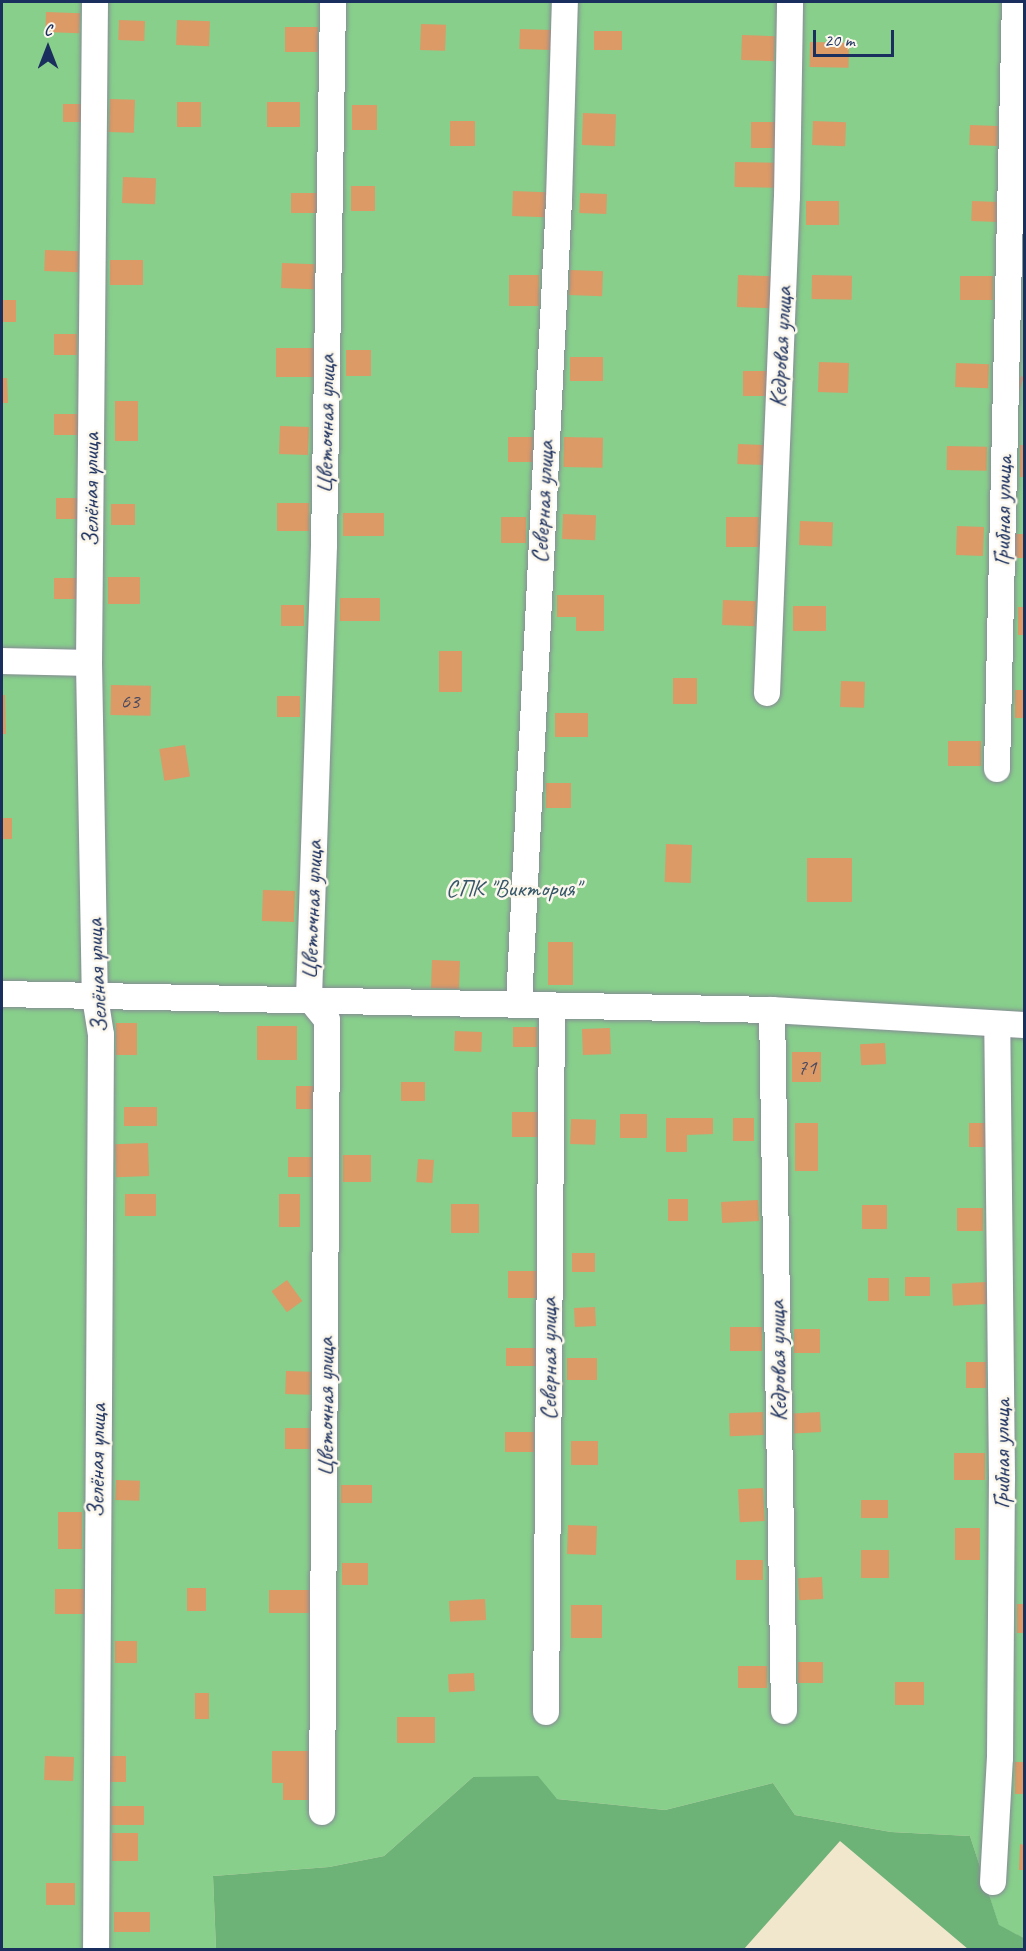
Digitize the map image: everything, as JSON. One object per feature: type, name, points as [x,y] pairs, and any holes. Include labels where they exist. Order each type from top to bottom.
[{"type":"street","name":"Зелёная улица","points":[[95,2],[89,663],[95,997],[101,1035],[96,1950]]},
{"type":"street","name":"Цветочная улица","points":[[322,1812],[327,1020],[309,998],[324,533],[333,2]]},
{"type":"street","name":"Северная улица","points":[[519,1003],[559,200],[565,2]]},
{"type":"street","name":"Кедровая улица","points":[[767,693],[787,197],[790,2]]},
{"type":"street","name":"Грибная улица","points":[[997,769],[1016,2]]},
{"type":"street","points":[[2,661],[89,663]]},
{"type":"street","points":[[2,994],[309,998],[772,1010],[1024,1025]]},
{"type":"street","name":"Северная улица","points":[[546,1712],[552,1006]]},
{"type":"street","name":"Кедровая улица","points":[[772,1010],[784,1711]]},
{"type":"street","name":"Грибная улица","points":[[993,1882],[1000,1758],[1002,1491],[997,1025]]},
{"type":"green space","name":"СПК \"Виктория\"","points":[[2,2],[1024,2],[1024,1938],[999,1926],[970,1836],[891,1832],[795,1815],[773,1783],[665,1810],[557,1799],[473,1777],[384,1856],[329,1867],[213,1876],[216,1949],[2,1950]]},
{"type":"green space","points":[[538,1776],[557,1799],[665,1810],[773,1783],[795,1815],[891,1832],[970,1836],[999,1925],[1024,1938],[1024,1949],[968,1949],[840,1841],[744,1949],[216,1949],[213,1876],[329,1867],[384,1856],[473,1777]]},
{"type":"building","points":[[46,12],[80,13],[79,33],[45,32]]},
{"type":"building","points":[[119,20],[145,21],[144,41],[118,40]]},
{"type":"building","points":[[177,20],[210,21],[209,46],[176,45]]},
{"type":"building","points":[[421,24],[446,25],[445,51],[420,50]]},
{"type":"building","points":[[285,27],[318,27],[318,52],[285,52]]},
{"type":"building","points":[[520,29],[552,30],[551,50],[519,49]]},
{"type":"building","points":[[594,31],[622,31],[622,50],[594,50]]},
{"type":"building","points":[[742,35],[775,36],[774,61],[741,60]]},
{"type":"building","points":[[810,42],[849,43],[849,68],[810,67]]},
{"type":"building","points":[[110,99],[135,100],[134,133],[109,132]]},
{"type":"building","points":[[177,102],[201,102],[201,127],[177,127]]},
{"type":"building","points":[[267,102],[300,102],[300,127],[267,127]]},
{"type":"building","points":[[63,104],[81,104],[81,122],[63,122]]},
{"type":"building","points":[[352,105],[377,105],[377,130],[352,130]]},
{"type":"building","points":[[583,113],[616,114],[615,146],[582,145]]},
{"type":"building","points":[[450,121],[475,121],[475,146],[450,146]]},
{"type":"building","points":[[813,121],[846,122],[845,146],[812,145]]},
{"type":"building","points":[[751,122],[776,122],[776,148],[751,148]]},
{"type":"building","points":[[970,125],[998,126],[997,146],[969,145]]},
{"type":"building","points":[[735,162],[775,163],[775,188],[735,187]]},
{"type":"building","points":[[123,177],[156,178],[155,204],[122,203]]},
{"type":"building","points":[[351,186],[375,186],[375,211],[351,211]]},
{"type":"building","points":[[513,191],[546,192],[545,217],[512,216]]},
{"type":"building","points":[[291,193],[317,193],[317,213],[291,213]]},
{"type":"building","points":[[580,193],[607,194],[606,214],[579,213]]},
{"type":"building","points":[[806,201],[839,201],[839,225],[806,225]]},
{"type":"building","points":[[972,201],[999,202],[998,222],[971,221]]},
{"type":"building","points":[[45,250],[79,251],[78,272],[44,271]]},
{"type":"building","points":[[110,260],[143,260],[143,285],[110,285]]},
{"type":"building","points":[[282,263],[315,264],[314,289],[281,288]]},
{"type":"building","points":[[570,270],[603,271],[602,296],[569,295]]},
{"type":"building","points":[[509,275],[539,275],[539,306],[509,306]]},
{"type":"building","points":[[738,275],[771,276],[770,308],[737,307]]},
{"type":"building","points":[[812,275],[852,276],[852,300],[812,299]]},
{"type":"building","points":[[960,276],[993,276],[993,300],[960,300]]},
{"type":"building","points":[[2,300],[16,300],[16,322],[2,322]]},
{"type":"building","points":[[54,334],[77,334],[77,355],[54,355]]},
{"type":"building","points":[[276,348],[315,348],[315,377],[276,377]]},
{"type":"building","points":[[346,350],[371,350],[371,376],[346,376]]},
{"type":"building","points":[[570,357],[603,357],[603,381],[570,381]]},
{"type":"building","points":[[819,362],[849,363],[848,393],[818,392]]},
{"type":"building","points":[[956,363],[989,364],[988,388],[955,387]]},
{"type":"building","points":[[743,371],[768,371],[768,396],[743,396]]},
{"type":"building","points":[[1021,376],[1024,377],[1014,407],[1011,406]]},
{"type":"building","points":[[2,378],[7,378],[8,403],[2,403]]},
{"type":"building","points":[[115,401],[138,401],[138,441],[115,441]]},
{"type":"building","points":[[54,414],[78,414],[78,435],[54,435]]},
{"type":"building","points":[[280,426],[309,427],[308,455],[279,454]]},
{"type":"building","points":[[508,437],[533,437],[533,462],[508,462]]},
{"type":"building","points":[[564,437],[603,438],[602,468],[563,467]]},
{"type":"building","points":[[738,444],[765,445],[764,465],[737,464]]},
{"type":"building","points":[[1020,445],[1024,445],[1024,477],[1020,477]]},
{"type":"building","points":[[947,446],[987,447],[987,471],[947,470]]},
{"type":"building","points":[[56,498],[79,498],[79,519],[56,519]]},
{"type":"building","points":[[277,503],[309,503],[309,531],[277,531]]},
{"type":"building","points":[[111,504],[135,504],[135,525],[111,525]]},
{"type":"building","points":[[343,513],[384,513],[384,536],[343,536]]},
{"type":"building","points":[[563,514],[596,515],[595,540],[562,539]]},
{"type":"building","points":[[501,517],[526,517],[526,543],[501,543]]},
{"type":"building","points":[[726,517],[759,517],[759,547],[726,547]]},
{"type":"building","points":[[800,521],[833,522],[832,546],[799,545]]},
{"type":"building","points":[[957,526],[984,527],[983,556],[956,555]]},
{"type":"building","points":[[1014,534],[1024,534],[1024,558],[1014,558]]},
{"type":"building","points":[[108,577],[140,577],[140,604],[108,604]]},
{"type":"building","points":[[54,578],[78,578],[78,599],[54,599]]},
{"type":"building","points":[[557,595],[604,595],[604,631],[576,631],[576,617],[557,617]]},
{"type":"building","points":[[340,598],[380,598],[380,621],[340,621]]},
{"type":"building","points":[[723,600],[756,601],[755,626],[722,625]]},
{"type":"building","points":[[281,605],[304,605],[304,626],[281,626]]},
{"type":"building","points":[[793,606],[826,606],[826,631],[793,631]]},
{"type":"building","points":[[1018,607],[1024,607],[1024,635],[1018,635]]},
{"type":"building","points":[[439,651],[462,651],[462,692],[439,692]]},
{"type":"building","points":[[673,678],[697,678],[697,704],[673,704]]},
{"type":"building","points":[[841,681],[865,682],[864,708],[840,707]]},
{"type":"building","points":[[111,685],[151,686],[150,716],[110,715]]},
{"type":"building","points":[[1015,690],[1024,690],[1024,718],[1015,718]]},
{"type":"building","points":[[2,695],[5,695],[6,734],[2,734]]},
{"type":"building","points":[[277,696],[300,696],[300,717],[277,717]]},
{"type":"building","points":[[555,713],[588,713],[588,737],[555,737]]},
{"type":"building","points":[[948,741],[981,741],[981,766],[948,766]]},
{"type":"building","points":[[185,745],[190,777],[164,781],[159,749]]},
{"type":"building","points":[[546,783],[571,783],[571,808],[546,808]]},
{"type":"building","points":[[2,818],[12,818],[12,839],[2,839]]},
{"type":"building","points":[[666,844],[692,845],[691,883],[665,882]]},
{"type":"building","points":[[807,858],[852,858],[852,902],[807,902]]},
{"type":"building","points":[[263,890],[295,891],[294,922],[262,921]]},
{"type":"building","points":[[548,942],[573,942],[573,985],[548,985]]},
{"type":"building","points":[[432,960],[460,961],[459,989],[431,988]]},
{"type":"building","points":[[116,1023],[137,1023],[137,1055],[116,1055]]},
{"type":"building","points":[[257,1026],[297,1026],[297,1060],[257,1060]]},
{"type":"building","points":[[513,1027],[537,1027],[537,1047],[513,1047]]},
{"type":"building","points":[[610,1028],[611,1054],[583,1055],[582,1029]]},
{"type":"building","points":[[455,1031],[482,1032],[481,1052],[454,1051]]},
{"type":"building","points":[[885,1043],[886,1064],[861,1065],[860,1044]]},
{"type":"building","points":[[792,1052],[821,1052],[821,1082],[792,1082]]},
{"type":"building","points":[[401,1082],[425,1082],[425,1101],[401,1101]]},
{"type":"building","points":[[296,1086],[315,1086],[315,1109],[296,1109]]},
{"type":"building","points":[[124,1107],[157,1107],[157,1126],[124,1126]]},
{"type":"building","points":[[512,1112],[539,1112],[539,1137],[512,1137]]},
{"type":"building","points":[[620,1114],[647,1114],[647,1138],[620,1138]]},
{"type":"building","points":[[666,1118],[713,1118],[713,1134],[687,1135],[687,1152],[666,1152]]},
{"type":"building","points":[[733,1118],[754,1118],[754,1141],[733,1141]]},
{"type":"building","points":[[571,1119],[596,1120],[595,1145],[570,1144]]},
{"type":"building","points":[[795,1123],[818,1123],[818,1171],[795,1171]]},
{"type":"building","points":[[969,1123],[986,1123],[986,1147],[969,1147]]},
{"type":"building","points":[[148,1143],[149,1176],[116,1177],[115,1144]]},
{"type":"building","points":[[343,1155],[371,1155],[371,1182],[343,1182]]},
{"type":"building","points":[[288,1157],[312,1157],[312,1177],[288,1177]]},
{"type":"building","points":[[418,1159],[434,1160],[432,1183],[416,1182]]},
{"type":"building","points":[[125,1194],[156,1194],[156,1216],[125,1216]]},
{"type":"building","points":[[279,1194],[300,1194],[300,1227],[279,1227]]},
{"type":"building","points":[[668,1199],[688,1199],[688,1221],[668,1221]]},
{"type":"building","points":[[758,1200],[759,1221],[722,1223],[721,1202]]},
{"type":"building","points":[[451,1204],[479,1204],[479,1233],[451,1233]]},
{"type":"building","points":[[862,1205],[887,1205],[887,1229],[862,1229]]},
{"type":"building","points":[[957,1208],[983,1208],[983,1231],[957,1231]]},
{"type":"building","points":[[572,1253],[595,1253],[595,1272],[572,1272]]},
{"type":"building","points":[[508,1271],[537,1271],[537,1298],[508,1298]]},
{"type":"building","points":[[905,1277],[930,1277],[930,1296],[905,1296]]},
{"type":"building","points":[[868,1278],[889,1278],[889,1301],[868,1301]]},
{"type":"building","points":[[287,1280],[302,1301],[287,1312],[272,1291]]},
{"type":"building","points":[[986,1282],[987,1304],[953,1306],[952,1284]]},
{"type":"building","points":[[595,1307],[596,1326],[575,1327],[574,1308]]},
{"type":"building","points":[[730,1327],[762,1327],[762,1351],[730,1351]]},
{"type":"building","points":[[794,1329],[820,1329],[820,1353],[794,1353]]},
{"type":"building","points":[[506,1348],[537,1348],[537,1366],[506,1366]]},
{"type":"building","points":[[567,1358],[597,1358],[597,1380],[567,1380]]},
{"type":"building","points":[[966,1362],[986,1362],[986,1388],[966,1388]]},
{"type":"building","points":[[286,1371],[311,1372],[310,1395],[285,1394]]},
{"type":"building","points":[[763,1412],[764,1435],[730,1436],[729,1413]]},
{"type":"building","points":[[820,1412],[821,1432],[794,1433],[793,1413]]},
{"type":"building","points":[[285,1428],[311,1428],[311,1449],[285,1449]]},
{"type":"building","points":[[505,1432],[534,1432],[534,1452],[505,1452]]},
{"type":"building","points":[[571,1441],[598,1441],[598,1465],[571,1465]]},
{"type":"building","points":[[954,1453],[985,1453],[985,1480],[954,1480]]},
{"type":"building","points":[[116,1480],[140,1481],[139,1501],[115,1500]]},
{"type":"building","points":[[341,1485],[372,1485],[372,1503],[341,1503]]},
{"type":"building","points":[[763,1488],[765,1521],[740,1522],[738,1489]]},
{"type":"building","points":[[861,1500],[888,1500],[888,1518],[861,1518]]},
{"type":"building","points":[[58,1512],[82,1512],[82,1549],[58,1549]]},
{"type":"building","points":[[568,1525],[597,1526],[596,1555],[567,1554]]},
{"type":"building","points":[[955,1528],[980,1528],[980,1560],[955,1560]]},
{"type":"building","points":[[861,1550],[889,1550],[889,1578],[861,1578]]},
{"type":"building","points":[[736,1560],[763,1560],[763,1580],[736,1580]]},
{"type":"building","points":[[342,1563],[368,1563],[368,1585],[342,1585]]},
{"type":"building","points":[[822,1577],[823,1599],[799,1600],[798,1578]]},
{"type":"building","points":[[187,1588],[206,1588],[206,1611],[187,1611]]},
{"type":"building","points":[[55,1589],[84,1589],[84,1614],[55,1614]]},
{"type":"building","points":[[269,1590],[310,1590],[310,1613],[269,1613]]},
{"type":"building","points":[[485,1599],[486,1620],[450,1622],[449,1601]]},
{"type":"building","points":[[1017,1604],[1024,1604],[1024,1633],[1017,1633]]},
{"type":"building","points":[[571,1605],[602,1605],[602,1638],[571,1638]]},
{"type":"building","points":[[115,1641],[137,1641],[137,1663],[115,1663]]},
{"type":"building","points":[[798,1662],[823,1662],[823,1683],[798,1683]]},
{"type":"building","points":[[738,1666],[767,1666],[767,1688],[738,1688]]},
{"type":"building","points":[[474,1673],[475,1691],[449,1692],[448,1674]]},
{"type":"building","points":[[895,1682],[924,1682],[924,1705],[895,1705]]},
{"type":"building","points":[[195,1693],[209,1693],[209,1719],[195,1719]]},
{"type":"building","points":[[397,1717],[435,1717],[435,1743],[397,1743]]},
{"type":"building","points":[[272,1751],[309,1751],[309,1800],[283,1800],[283,1783],[272,1783]]},
{"type":"building","points":[[45,1756],[74,1757],[73,1781],[44,1780]]},
{"type":"building","points":[[108,1756],[126,1756],[126,1782],[108,1782]]},
{"type":"building","points":[[1015,1762],[1024,1762],[1024,1794],[1015,1794]]},
{"type":"building","points":[[111,1806],[144,1806],[144,1825],[111,1825]]},
{"type":"building","points":[[112,1833],[138,1833],[138,1861],[112,1861]]},
{"type":"building","points":[[1020,1844],[1024,1845],[1024,1870],[1019,1870]]},
{"type":"building","points":[[46,1883],[75,1883],[75,1905],[46,1905]]},
{"type":"building","points":[[114,1912],[150,1912],[150,1932],[114,1932]]}]
